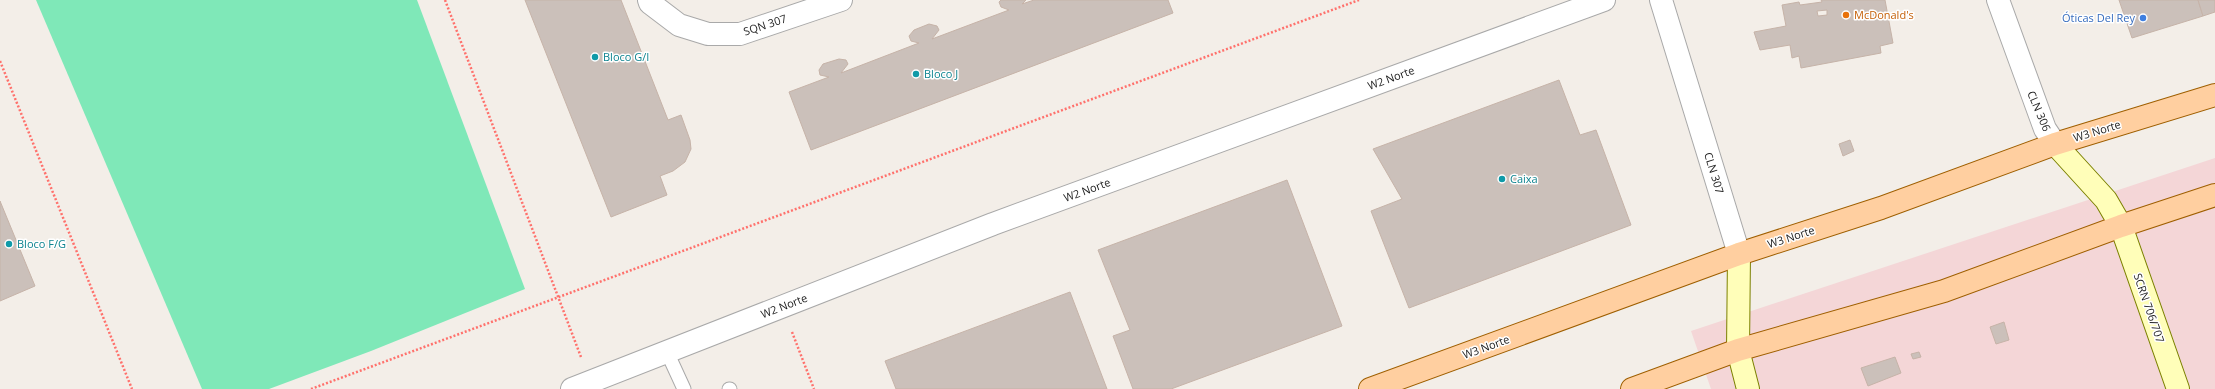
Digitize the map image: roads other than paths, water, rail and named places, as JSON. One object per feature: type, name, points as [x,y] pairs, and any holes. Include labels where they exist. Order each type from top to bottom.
[{"type":"main road","name":"W3 Norte","points":[[1374,389],[1739,254],[1881,208],[2056,144],[2215,95]]},
{"type":"main road","name":"CLN 306","points":[[2056,144],[2106,200],[2121,226]]},
{"type":"main road","points":[[1632,389],[1738,350],[1944,291],[2121,226],[2215,195]]},
{"type":"main road","name":"SCRN 706/707","points":[[2121,226],[2178,389]]},
{"type":"main road","name":"CLN 307","points":[[1738,350],[1739,254]]},
{"type":"main road","points":[[1738,350],[1748,389]]},
{"type":"street","name":"SQN 307","points":[[649,0],[650,3],[679,25],[708,34],[740,34],[841,0]]},
{"type":"street","name":"W2 Norte","points":[[581,385],[1001,221],[1604,0]]},
{"type":"street","name":"CLN 307","points":[[1661,0],[1739,254]]},
{"type":"street","name":"CLN 306","points":[[1998,0],[2042,122],[2056,144]]},
{"type":"lane","points":[[667,352],[684,389]]},
{"type":"place","name":"McDonald's","points":[[1846,15]]},
{"type":"place","name":"Óticas Del Rey","points":[[2143,18]]},
{"type":"place","name":"Bloco G/I","points":[[595,57]]},
{"type":"place","name":"Bloco J","points":[[916,74]]},
{"type":"place","name":"Caixa","points":[[1502,179]]},
{"type":"place","name":"Bloco F/G","points":[[9,244]]}]
